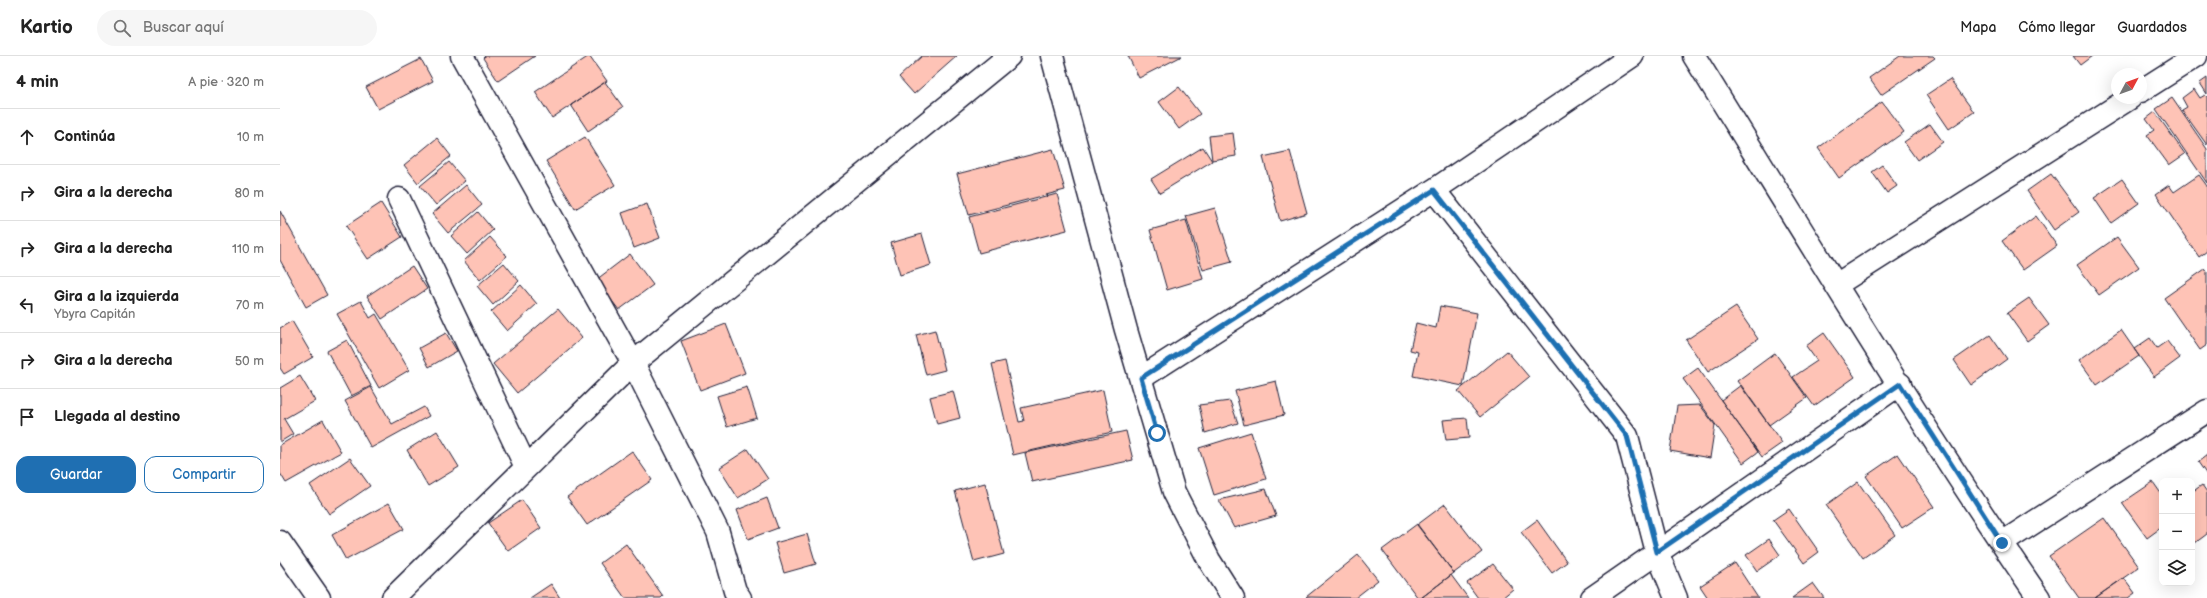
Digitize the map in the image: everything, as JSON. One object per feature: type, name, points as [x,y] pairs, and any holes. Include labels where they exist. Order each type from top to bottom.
[{"type":"street","points":[[462,56],[633,364],[718,532],[735,591],[740,598]]},
{"type":"street","points":[[393,598],[633,364],[1009,56]]},
{"type":"street","points":[[1052,56],[1174,492],[1209,560],[1233,598]]},
{"type":"street","points":[[1141,378],[1434,190],[1632,56]]},
{"type":"street","points":[[1694,56],[1836,285],[2002,543],[2040,598]]},
{"type":"street","points":[[2147,87],[2196,56]]},
{"type":"street","points":[[1836,285],[2121,104]]},
{"type":"street","points":[[1434,190],[1627,436],[1657,552],[1676,598]]},
{"type":"street","points":[[400,199],[526,467]]},
{"type":"street","points":[[1592,598],[1900,384]]},
{"type":"street","points":[[2002,543],[2207,411]]},
{"type":"street","points":[[280,542],[319,598]]},
{"type":"building","points":[[485,56],[535,56],[498,81],[483,58]]},
{"type":"building","points":[[589,56],[607,81],[552,118],[535,92]]},
{"type":"building","points":[[922,56],[957,56],[914,94],[899,77]]},
{"type":"building","points":[[1128,56],[1182,56],[1139,78]]},
{"type":"building","points":[[1900,56],[1933,56],[1935,58],[1881,95],[1869,78]]},
{"type":"building","points":[[2073,56],[2092,56],[2080,65]]},
{"type":"building","points":[[421,59],[433,81],[378,109],[366,87]]},
{"type":"building","points":[[2207,78],[2207,94],[2200,83]]},
{"type":"building","points":[[1950,79],[1974,112],[1949,129],[1926,95]]},
{"type":"building","points":[[605,82],[623,107],[588,131],[571,105]]},
{"type":"building","points":[[1179,87],[1200,114],[1179,129],[1159,102]]},
{"type":"building","points":[[2194,89],[2200,98],[2205,95],[2207,97],[2207,145],[2182,110],[2187,107],[2182,98]]},
{"type":"building","points":[[2172,98],[2207,149],[2207,183],[2156,109]]},
{"type":"building","points":[[1882,102],[1904,132],[1839,178],[1818,148]]},
{"type":"building","points":[[2155,112],[2185,154],[2169,165],[2147,135],[2154,130],[2146,119]]},
{"type":"building","points":[[1930,124],[1943,142],[1917,160],[1904,142]]},
{"type":"building","points":[[1233,133],[1236,156],[1212,160],[1209,136]]},
{"type":"building","points":[[585,137],[615,185],[575,209],[546,161]]},
{"type":"building","points":[[437,138],[451,156],[418,183],[404,165]]},
{"type":"building","points":[[1203,147],[1212,161],[1160,193],[1151,179]]},
{"type":"building","points":[[1053,149],[1065,190],[969,215],[957,174]]},
{"type":"building","points":[[1290,151],[1307,213],[1280,221],[1263,157]]},
{"type":"building","points":[[449,162],[465,181],[436,205],[420,186]]},
{"type":"building","points":[[1882,165],[1897,186],[1887,193],[1872,172]]},
{"type":"building","points":[[2051,174],[2079,212],[2054,230],[2027,191]]},
{"type":"building","points":[[2199,175],[2207,186],[2207,251],[2199,257],[2156,194],[2169,185],[2174,192]]},
{"type":"building","points":[[2122,179],[2139,203],[2111,223],[2094,198]]},
{"type":"building","points":[[466,185],[482,205],[448,233],[432,214]]},
{"type":"building","points":[[1057,194],[1067,230],[979,253],[969,217]]},
{"type":"building","points":[[381,203],[402,237],[368,259],[346,226]]},
{"type":"building","points":[[647,204],[660,238],[634,248],[622,213]]},
{"type":"building","points":[[1215,208],[1232,262],[1203,270],[1186,216]]},
{"type":"building","points":[[280,211],[327,295],[306,307],[280,260]]},
{"type":"building","points":[[478,212],[493,230],[467,254],[451,236]]},
{"type":"building","points":[[2036,216],[2057,246],[2023,270],[2002,241]]},
{"type":"building","points":[[1186,220],[1203,279],[1167,290],[1150,230]]},
{"type":"building","points":[[922,234],[931,265],[900,275],[891,243]]},
{"type":"building","points":[[490,237],[507,256],[480,280],[464,261]]},
{"type":"building","points":[[2117,237],[2139,267],[2099,295],[2077,265]]},
{"type":"building","points":[[630,254],[653,285],[619,310],[596,280]]},
{"type":"building","points":[[504,263],[519,281],[493,305],[477,286]]},
{"type":"building","points":[[412,266],[427,289],[382,319],[367,296]]},
{"type":"building","points":[[2205,269],[2207,272],[2207,345],[2200,350],[2164,298]]},
{"type":"building","points":[[521,285],[537,304],[507,331],[491,312]]},
{"type":"building","points":[[2029,298],[2049,325],[2027,341],[2007,313]]},
{"type":"building","points":[[361,301],[370,318],[376,314],[409,370],[379,388],[337,314]]},
{"type":"building","points":[[1440,306],[1477,313],[1463,386],[1413,376],[1418,352],[1410,350],[1416,323],[1436,328]]},
{"type":"building","points":[[1736,307],[1758,339],[1708,372],[1686,340]]},
{"type":"building","points":[[558,309],[582,338],[517,393],[493,364]]},
{"type":"building","points":[[292,321],[313,357],[284,374],[280,368],[280,328]]},
{"type":"building","points":[[726,324],[745,373],[700,390],[681,341]]},
{"type":"building","points":[[935,330],[945,370],[926,375],[916,335]]},
{"type":"building","points":[[2121,330],[2139,356],[2097,385],[2079,360]]},
{"type":"building","points":[[446,333],[457,351],[429,367],[419,348]]},
{"type":"building","points":[[1824,333],[1855,377],[1814,406],[1793,377],[1817,361],[1806,346]]},
{"type":"building","points":[[1990,335],[2007,359],[1971,385],[1954,360]]},
{"type":"building","points":[[2150,338],[2157,348],[2167,341],[2180,358],[2154,377],[2134,349]]},
{"type":"building","points":[[347,340],[371,386],[351,396],[327,351]]},
{"type":"building","points":[[1507,351],[1529,377],[1480,417],[1458,391]]},
{"type":"building","points":[[1775,353],[1807,398],[1769,425],[1737,381]]},
{"type":"building","points":[[1005,361],[1019,422],[1024,421],[1021,408],[1103,390],[1112,432],[1013,455],[992,364]]},
{"type":"building","points":[[1698,368],[1758,452],[1743,463],[1683,379]]},
{"type":"building","points":[[300,376],[315,401],[284,419],[293,434],[280,442],[280,388]]},
{"type":"building","points":[[1276,381],[1284,415],[1244,425],[1235,391]]},
{"type":"building","points":[[1741,385],[1782,443],[1762,457],[1721,400]]},
{"type":"building","points":[[371,387],[392,424],[424,407],[429,416],[371,448],[345,401]]},
{"type":"building","points":[[747,387],[757,418],[727,427],[717,396]]},
{"type":"building","points":[[953,391],[960,418],[937,424],[930,397]]},
{"type":"building","points":[[1230,401],[1238,423],[1205,433],[1199,405]]},
{"type":"building","points":[[1700,405],[1715,425],[1710,458],[1670,451],[1677,406]]},
{"type":"building","points":[[1467,418],[1469,438],[1446,440],[1443,420]]},
{"type":"building","points":[[323,420],[341,452],[286,483],[280,473],[280,445]]},
{"type":"building","points":[[437,431],[459,467],[428,486],[407,450]]},
{"type":"building","points":[[1126,431],[1133,460],[1032,482],[1025,453]]},
{"type":"building","points":[[1251,432],[1266,479],[1214,495],[1199,448]]},
{"type":"building","points":[[748,449],[768,479],[738,498],[719,468]]},
{"type":"building","points":[[632,451],[652,480],[587,525],[567,497]]},
{"type":"building","points":[[1898,454],[1934,507],[1902,528],[1866,476]]},
{"type":"building","points":[[2207,455],[2207,475],[2198,462]]},
{"type":"building","points":[[350,458],[370,486],[329,514],[310,485]]},
{"type":"building","points":[[1858,482],[1895,535],[1863,558],[1826,505]]},
{"type":"building","points":[[2153,482],[2159,491],[2159,529],[2147,538],[2122,503]]},
{"type":"building","points":[[985,483],[1004,554],[974,562],[955,491]]},
{"type":"building","points":[[2202,485],[2207,492],[2207,534],[2195,543],[2195,514],[2195,490]]},
{"type":"building","points":[[1266,489],[1276,516],[1234,528],[1219,500]]},
{"type":"building","points":[[767,498],[778,528],[748,539],[737,510]]},
{"type":"building","points":[[522,500],[541,528],[508,551],[488,523]]},
{"type":"building","points":[[389,503],[404,529],[346,560],[332,535]]},
{"type":"building","points":[[1445,504],[1482,552],[1454,573],[1417,525]]},
{"type":"building","points":[[1789,509],[1819,552],[1804,563],[1773,520]]},
{"type":"building","points":[[2104,518],[2139,567],[2095,598],[2079,598],[2049,556]]},
{"type":"building","points":[[1537,520],[1567,562],[1552,573],[1521,532]]},
{"type":"building","points":[[1417,524],[1454,573],[1421,598],[1418,598],[1382,550]]},
{"type":"building","points":[[807,534],[816,564],[784,573],[775,543]]},
{"type":"building","points":[[1769,539],[1780,555],[1757,571],[1746,555]]},
{"type":"building","points":[[626,544],[663,596],[661,598],[625,598],[600,563]]},
{"type":"building","points":[[1358,555],[1378,580],[1355,598],[1306,597]]},
{"type":"building","points":[[1735,563],[1758,598],[1708,598],[1700,586]]},
{"type":"building","points":[[1493,564],[1513,589],[1502,598],[1478,598],[1467,583]]},
{"type":"building","points":[[1451,575],[1468,598],[1421,598]]},
{"type":"building","points":[[2124,578],[2135,593],[2128,598],[2095,598]]},
{"type":"building","points":[[1813,583],[1824,598],[1792,598]]},
{"type":"building","points":[[551,584],[560,598],[530,598]]},
{"type":"route","points":[[1157,433],[1141,378],[1434,190],[1573,365],[1627,436],[1657,552],[1900,384],[2002,543]]}]
